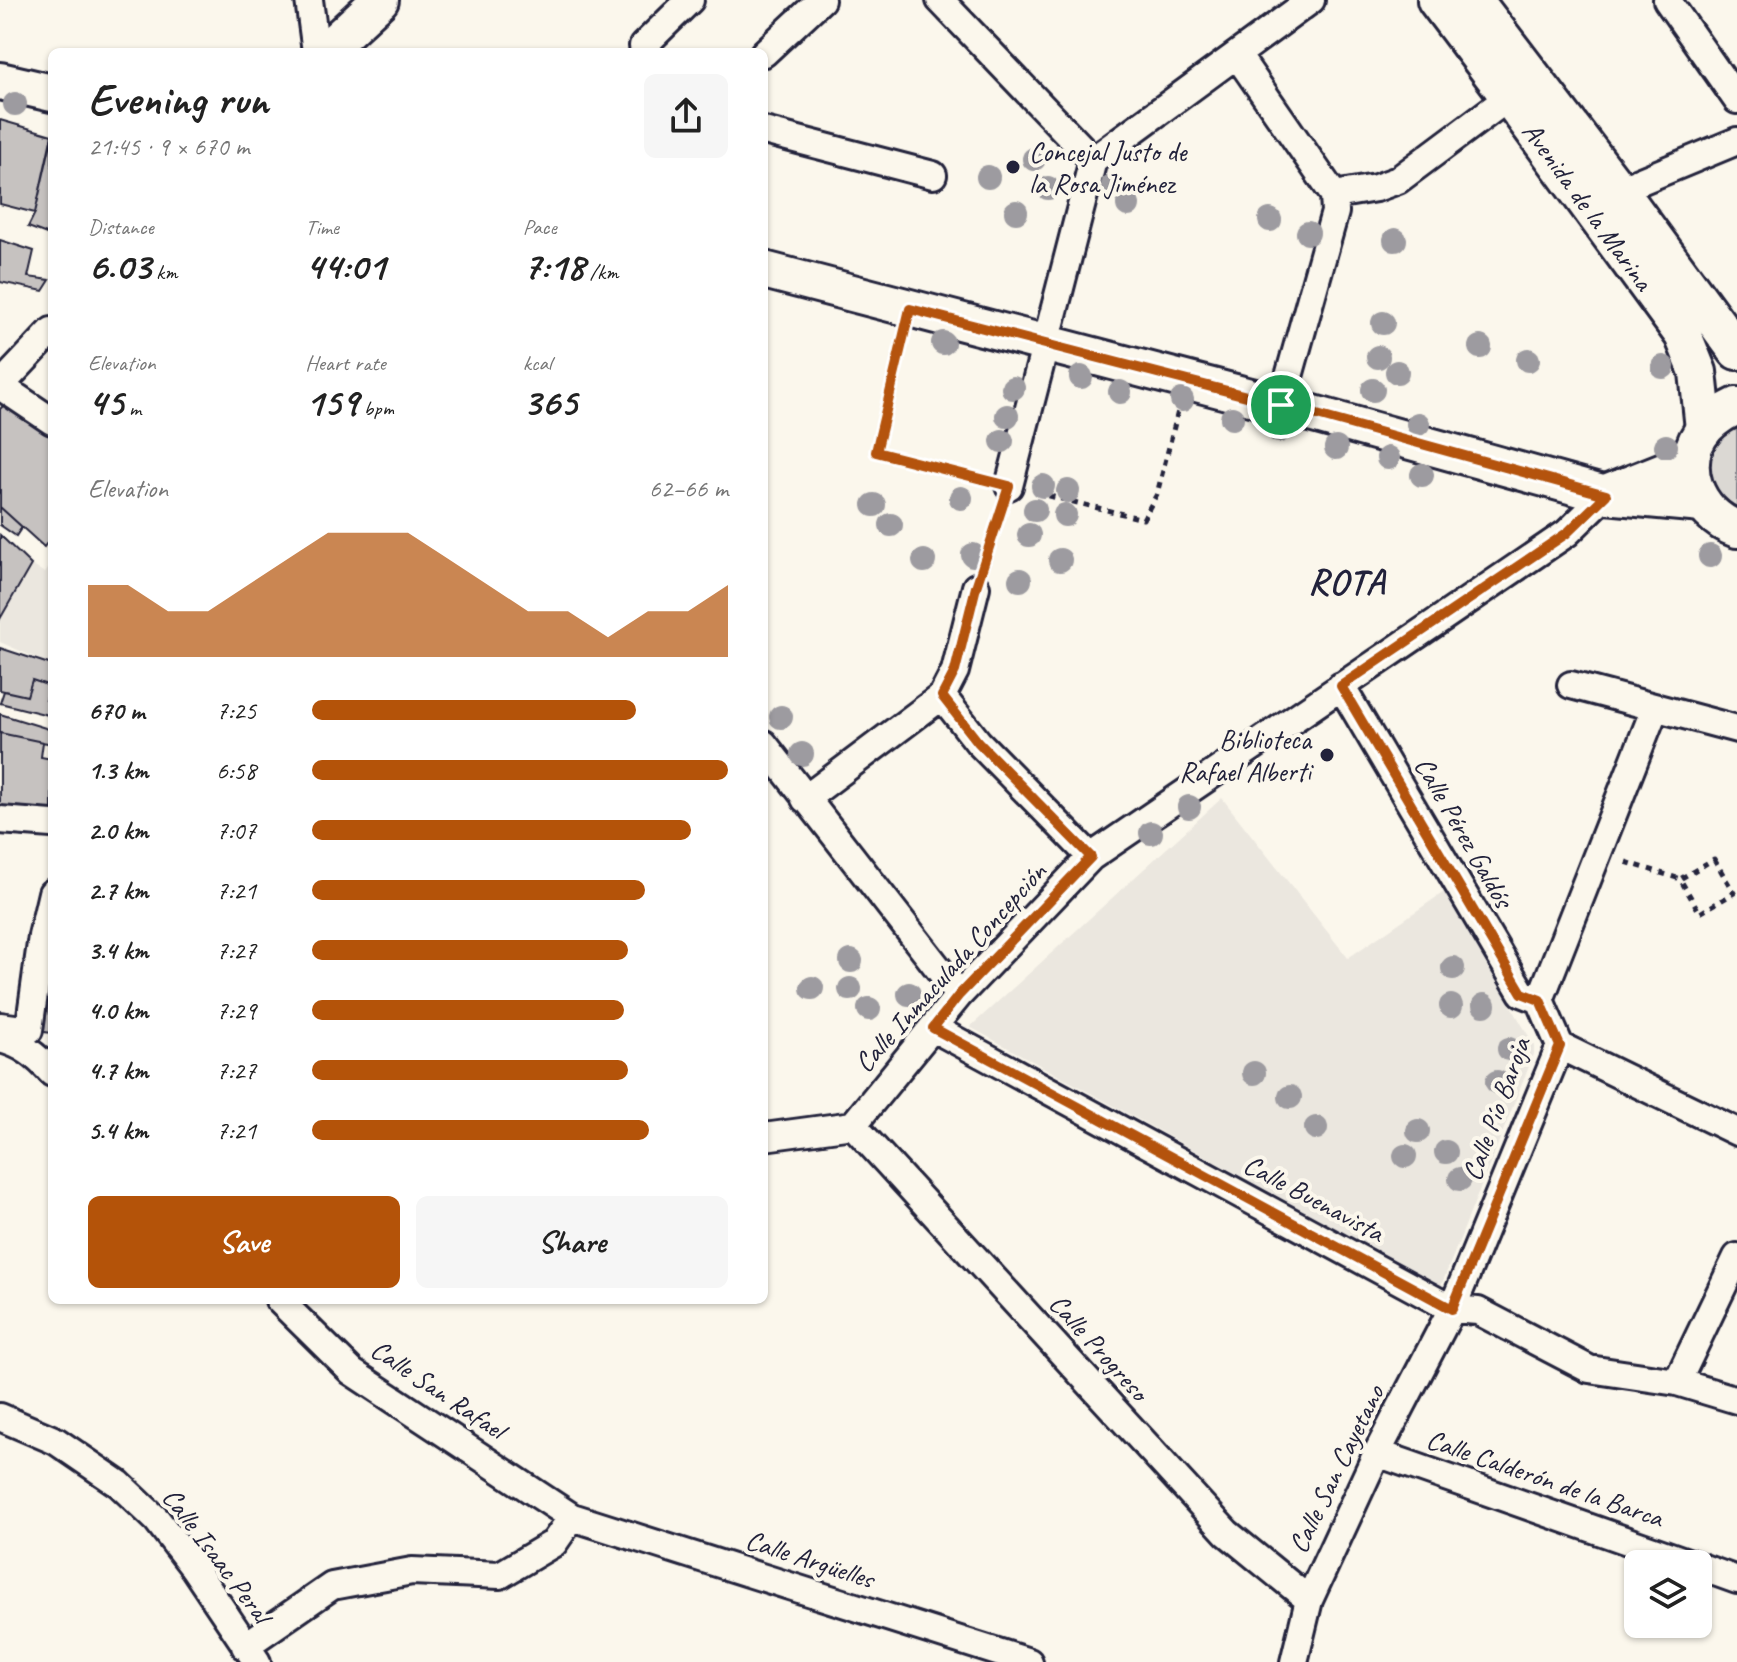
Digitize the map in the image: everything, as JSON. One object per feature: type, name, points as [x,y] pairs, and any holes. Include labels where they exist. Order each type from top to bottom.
[{"type":"street","points":[[309,0],[315,48]]},
{"type":"street","points":[[328,48],[380,0]]},
{"type":"street","points":[[645,48],[643,46],[690,0]]},
{"type":"street","points":[[768,49],[821,0]]},
{"type":"street","points":[[940,0],[1093,160]]},
{"type":"street","points":[[1009,486],[1093,160],[1311,0]]},
{"type":"street","name":"Avenida de la Marina","points":[[1436,0],[1683,335],[1698,372],[1695,490],[1702,504]]},
{"type":"street","name":"Avenida de la Marina","points":[[1474,0],[1737,351]]},
{"type":"street","points":[[1667,0],[1737,100]]},
{"type":"street","points":[[1237,55],[1334,195],[1335,212],[1281,405]]},
{"type":"street","points":[[0,81],[48,92]]},
{"type":"street","points":[[1334,195],[1376,188],[1398,180],[1509,97]]},
{"type":"street","points":[[768,132],[933,175]]},
{"type":"street","points":[[1619,190],[1737,141]]},
{"type":"street","points":[[768,271],[1281,405],[1606,495],[1702,504],[1716,518],[1737,529]]},
{"type":"street","points":[[48,335],[0,386],[48,418]]},
{"type":"street","points":[[1606,495],[1698,445],[1719,415],[1737,406]]},
{"type":"street","name":"Calle Inmaculada Concepción","points":[[853,1125],[959,995],[1091,857],[1567,533],[1606,495]]},
{"type":"street","points":[[805,799],[942,696],[955,671],[976,587]]},
{"type":"street","points":[[1571,685],[1737,729]]},
{"type":"street","name":"Calle Pérez Galdós","points":[[1341,686],[1522,993],[1540,1000]]},
{"type":"street","points":[[942,696],[978,742],[1091,857]]},
{"type":"street","points":[[1540,1000],[1655,708]]},
{"type":"street","points":[[768,749],[959,995]]},
{"type":"street","points":[[0,820],[48,824]]},
{"type":"street","points":[[0,1026],[29,1030],[48,910]]},
{"type":"street","name":"Calle Pío Baroja","points":[[1452,1309],[1560,1046],[1540,1000]]},
{"type":"street","name":"Calle Buenavista","points":[[933,1028],[1452,1309],[1478,1311],[1589,1369],[1677,1382],[1737,1400]]},
{"type":"street","points":[[10,1042],[48,1047]]},
{"type":"street","points":[[10,1042],[39,1058],[48,1068]]},
{"type":"street","points":[[1560,1046],[1737,1132]]},
{"type":"street","points":[[768,1136],[853,1125]]},
{"type":"street","name":"Calle Progreso","points":[[853,1125],[1227,1533],[1309,1600]]},
{"type":"street","points":[[1677,1382],[1737,1257]]},
{"type":"street","name":"Calle San Rafael","points":[[283,1304],[352,1372],[572,1517]]},
{"type":"street","name":"Calle San Cayetano","points":[[1294,1662],[1309,1600],[1377,1453],[1452,1309]]},
{"type":"street","name":"Calle Isaac Peral","points":[[0,1417],[56,1441],[119,1484],[157,1520],[194,1568],[251,1654]]},
{"type":"street","name":"Calle Calderón de la Barca","points":[[1377,1453],[1652,1550]]},
{"type":"street","points":[[251,1654],[332,1586],[412,1571],[500,1575],[554,1543],[572,1517]]},
{"type":"street","name":"Calle Argüelles","points":[[572,1517],[1029,1662]]},
{"type":"street","name":"Calle Calderón de la Barca","points":[[1712,1571],[1737,1580]]},
{"type":"path","points":[[910,309],[876,452],[1143,519],[1157,494],[1186,380]]},
{"type":"path","points":[[976,587],[1009,486]]},
{"type":"path","points":[[1598,853],[1680,879],[1700,913],[1734,893],[1714,859],[1680,879]]},
{"type":"shaded area","points":[[1737,424],[1737,507],[1716,487],[1710,458],[1717,440]]},
{"type":"shaded area","points":[[31,565],[45,573],[48,569],[48,663],[0,642],[0,621]]},
{"type":"shaded area","points":[[1222,798],[1348,958],[1444,892],[1534,1045],[1534,1054],[1441,1286],[970,1027]]},
{"type":"building","points":[[0,120],[48,134],[48,153],[35,213],[0,204]]},
{"type":"building","points":[[48,156],[48,234],[28,227],[35,213]]},
{"type":"building","points":[[0,240],[34,251],[28,277],[48,280],[43,291],[0,282]]},
{"type":"building","points":[[9,400],[48,431],[48,542],[44,547],[0,507],[0,409]]},
{"type":"building","points":[[0,507],[22,527],[16,536],[0,525]]},
{"type":"building","points":[[0,535],[31,565],[0,619]]},
{"type":"building","points":[[0,648],[48,664],[48,685],[32,680],[27,696],[0,690]]},
{"type":"building","points":[[32,680],[48,685],[48,715],[0,703],[4,691],[27,696]]},
{"type":"building","points":[[0,714],[48,729],[48,743],[0,733]]},
{"type":"building","points":[[0,733],[43,742],[41,757],[48,758],[48,821],[0,814]]},
{"type":"building","points":[[48,954],[48,1032],[29,1030]]},
{"type":"place","name":"Concejal Justo de la Rosa Jiménez","points":[[1013,167]]},
{"type":"place","name":"Biblioteca Rafael Alberti","points":[[1327,755]]},
{"type":"district","name":"ROTA","points":[[1347,582]]},
{"type":"route","points":[[910,309],[1281,405],[1606,495],[1567,533],[1341,686],[1522,993],[1540,1000],[1560,1046],[1452,1309],[933,1028],[959,995],[1091,857],[978,742],[942,696],[955,671],[976,587],[1009,486],[876,452],[910,309]]}]
